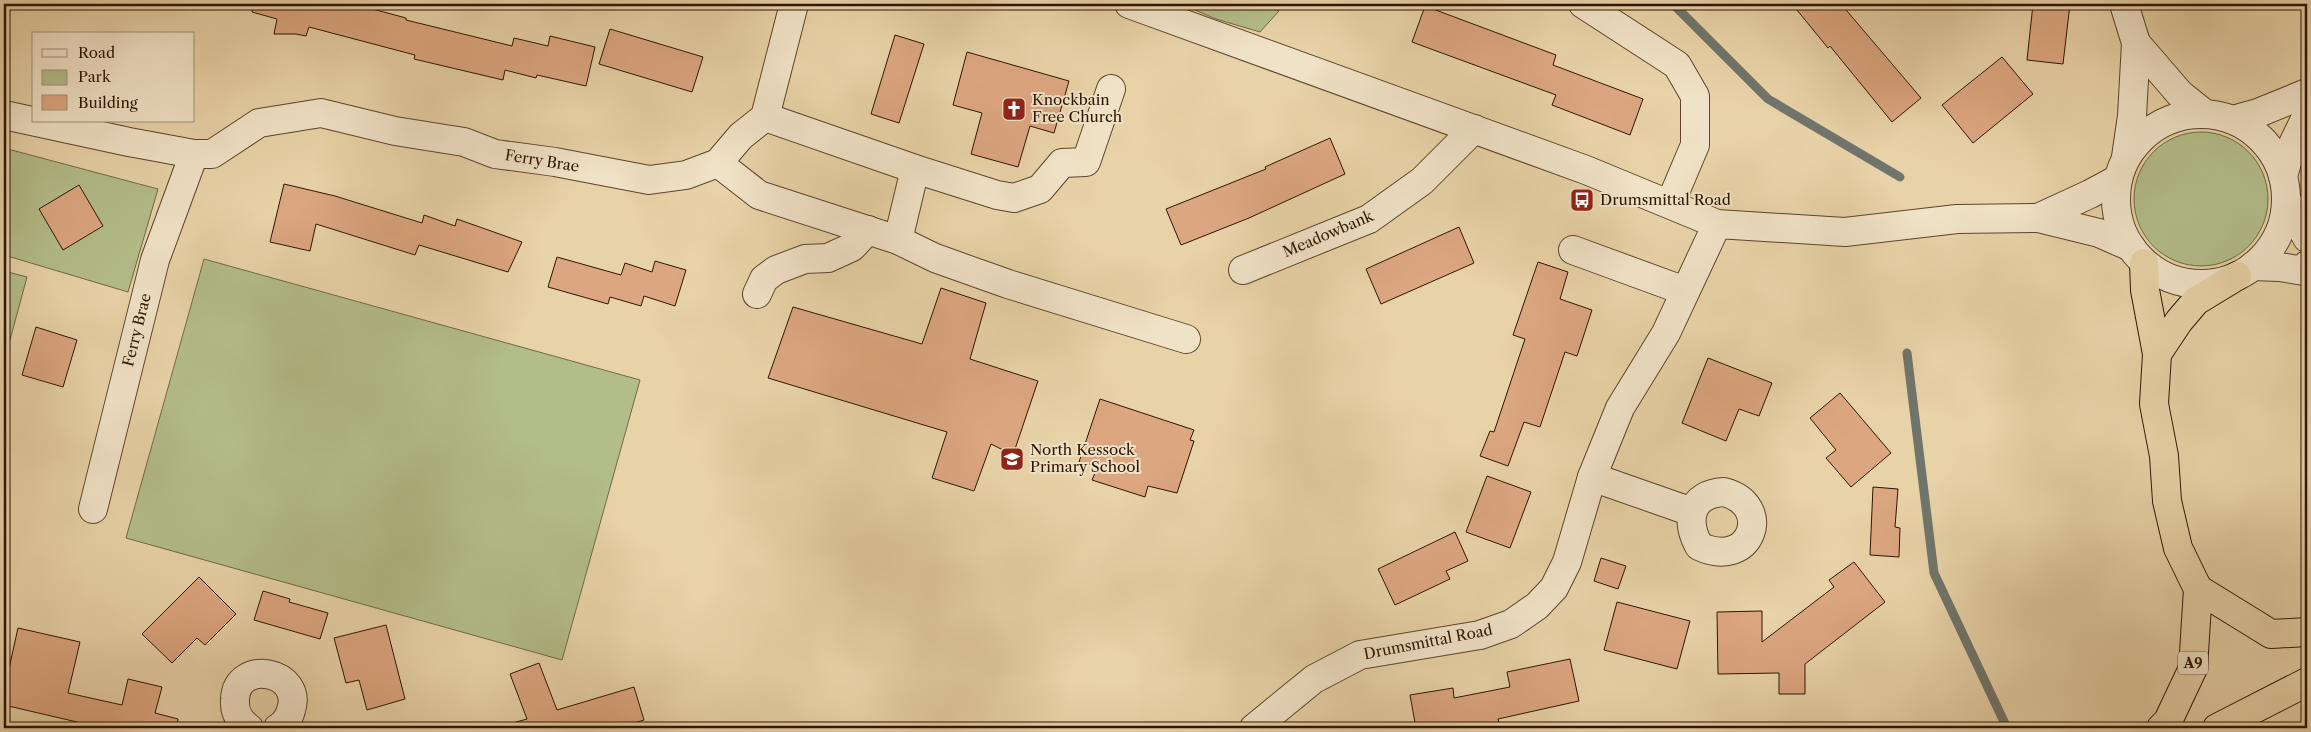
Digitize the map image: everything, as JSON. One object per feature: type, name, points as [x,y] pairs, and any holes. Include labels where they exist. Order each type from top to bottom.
[{"type":"highway","points":[[2138,255],[2156,354],[2154,404],[2164,456],[2167,501],[2178,548],[2198,589],[2271,634],[2307,632]]},
{"type":"highway","points":[[2156,354],[2178,321],[2196,301],[2245,271]]},
{"type":"highway","name":"A9","points":[[2161,728],[2168,722],[2193,668],[2198,589]]},
{"type":"highway","points":[[2216,728],[2307,682]]},
{"type":"street","points":[[794,4],[765,117],[997,195],[1014,198],[1040,189],[1062,163],[1086,162],[1111,89]]},
{"type":"street","points":[[1129,4],[1586,170],[1717,224],[1845,232],[1958,219],[2038,218],[2099,234],[2138,255],[2165,276],[2189,283],[2214,283],[2245,271],[2280,266],[2304,271],[2307,265]]},
{"type":"street","points":[[1584,4],[1677,66],[1695,96],[1696,145],[1670,204]]},
{"type":"street","points":[[2124,4],[2136,43],[2132,116],[2116,202],[2120,226],[2138,255]]},
{"type":"street","points":[[2136,43],[2180,94],[2204,114]]},
{"type":"street","points":[[2233,120],[2258,113],[2307,93]]},
{"type":"street","name":"Ferry Brae","points":[[36,122],[128,142],[194,154],[212,154],[259,123],[321,113],[396,131],[464,142],[495,154],[555,162],[649,180],[686,176],[718,163],[741,136],[765,117]]},
{"type":"street","points":[[2038,218],[2090,194],[2122,168],[2140,139],[2159,124],[2181,116],[2204,114],[2233,120],[2255,133],[2267,146],[2272,153],[2307,238]]},
{"type":"street","name":"Ferry Brae","points":[[4,115],[32,121]]},
{"type":"street","points":[[2245,271],[2271,247],[2282,224],[2285,188],[2292,146],[2307,116]]},
{"type":"street","name":"Meadowbank","points":[[1243,270],[1369,219],[1422,181],[1474,129]]},
{"type":"street","name":"Ferry Brae","points":[[93,509],[155,260],[194,154]]},
{"type":"street","points":[[718,163],[759,195],[898,240],[935,258],[1008,284],[1186,339]]},
{"type":"street","points":[[898,240],[915,169]]},
{"type":"street","name":"Drumsmittal Road","points":[[1254,728],[1314,679],[1360,654],[1480,635],[1511,624],[1537,606],[1554,588],[1567,562],[1592,477],[1620,408],[1666,333],[1717,224]]},
{"type":"street","points":[[757,294],[764,279],[776,270],[805,259],[828,258],[852,247],[868,230]]},
{"type":"street","points":[[1573,250],[1685,291]]},
{"type":"street","points":[[1592,477],[1692,512]]},
{"type":"street","points":[[249,728],[238,717],[234,707],[235,694],[239,685],[247,678],[263,672],[280,678],[288,685],[292,695],[293,706],[289,718],[278,728]]},
{"type":"green space","points":[[1181,4],[1261,4],[1279,11],[1260,32],[1216,19]]},
{"type":"green space","points":[[2201,132],[2227,137],[2248,152],[2263,173],[2268,199],[2263,225],[2248,246],[2227,261],[2201,266],[2175,261],[2154,246],[2139,225],[2134,199],[2139,173],[2154,152],[2175,137]]},
{"type":"green space","points":[[4,148],[158,189],[128,292],[4,255]]},
{"type":"green space","points":[[204,259],[640,380],[562,660],[126,538]]},
{"type":"green space","points":[[4,271],[27,277],[4,362]]},
{"type":"building","points":[[253,4],[354,4],[406,18],[406,20],[512,46],[514,38],[548,46],[550,36],[595,47],[586,86],[537,75],[536,78],[505,70],[503,80],[414,59],[415,55],[309,27],[306,36],[274,34],[277,19],[252,12]]},
{"type":"building","points":[[1792,4],[1841,4],[1921,98],[1892,122],[1830,46],[1828,48]]},
{"type":"building","points":[[2033,4],[2070,4],[2063,64],[2027,60]]},
{"type":"building","points":[[1425,6],[1556,55],[1553,65],[1643,99],[1630,135],[1552,105],[1556,95],[1412,42]]},
{"type":"building","points":[[610,29],[703,57],[692,92],[599,64]]},
{"type":"building","points":[[895,35],[924,44],[899,123],[871,114]]},
{"type":"building","name":"Knockbain Free Church","points":[[967,52],[1069,81],[1054,133],[1030,126],[1018,167],[971,154],[982,113],[953,105]]},
{"type":"building","points":[[2002,57],[2033,94],[1973,143],[1942,105]]},
{"type":"building","points":[[1330,138],[1345,174],[1249,218],[1181,245],[1166,209],[1266,169],[1265,167]]},
{"type":"building","points":[[284,184],[335,196],[422,223],[424,215],[455,226],[457,219],[522,242],[508,272],[419,245],[415,255],[316,224],[310,251],[270,242]]},
{"type":"building","points":[[79,185],[103,226],[63,250],[39,209]]},
{"type":"building","points":[[1459,227],[1474,263],[1381,304],[1366,269]]},
{"type":"building","points":[[557,257],[621,275],[625,263],[652,272],[655,261],[686,270],[675,306],[644,296],[641,306],[610,297],[608,304],[548,287]]},
{"type":"building","points":[[1538,262],[1568,272],[1560,299],[1592,310],[1577,356],[1565,352],[1540,427],[1524,422],[1508,466],[1480,456],[1490,431],[1494,432],[1525,339],[1513,335]]},
{"type":"building","points":[[941,288],[986,303],[970,359],[1038,381],[1013,455],[991,444],[974,491],[932,478],[947,432],[768,378],[793,307],[922,344]]},
{"type":"building","points":[[36,327],[77,340],[63,387],[22,375]]},
{"type":"building","points":[[1708,358],[1772,383],[1759,416],[1739,409],[1726,441],[1682,423]]},
{"type":"building","points":[[1840,393],[1891,453],[1851,487],[1826,458],[1836,450],[1810,418]]},
{"type":"building","points":[[1100,399],[1194,430],[1190,440],[1194,441],[1177,493],[1148,486],[1145,497],[1092,480],[1098,466],[1079,462]]},
{"type":"building","points":[[1487,476],[1531,492],[1510,548],[1466,532]]},
{"type":"building","points":[[1873,487],[1898,489],[1895,527],[1900,528],[1899,557],[1870,555]]},
{"type":"building","points":[[1455,532],[1468,561],[1446,571],[1450,579],[1395,605],[1378,569]]},
{"type":"building","points":[[1601,558],[1626,566],[1618,589],[1594,581]]},
{"type":"building","points":[[1854,562],[1885,602],[1805,664],[1805,694],[1779,694],[1779,673],[1718,674],[1717,612],[1762,611],[1762,642],[1834,587],[1829,580]]},
{"type":"building","points":[[199,577],[236,614],[205,645],[197,638],[172,663],[142,634]]},
{"type":"building","points":[[263,591],[290,599],[289,602],[328,613],[320,639],[254,620]]},
{"type":"building","points":[[1617,602],[1690,621],[1677,669],[1604,650]]},
{"type":"building","points":[[386,625],[405,699],[367,710],[359,680],[346,683],[334,638]]},
{"type":"building","points":[[18,628],[80,642],[68,693],[122,705],[128,679],[162,687],[155,713],[178,719],[177,728],[75,728],[77,722],[4,705],[4,691]]},
{"type":"building","points":[[1570,659],[1579,701],[1498,719],[1499,722],[1470,728],[1416,728],[1410,695],[1453,688],[1454,698],[1510,687],[1507,672]]},
{"type":"building","points":[[539,663],[557,710],[634,687],[644,720],[618,728],[517,728],[516,722],[527,719],[510,674]]},
{"type":"waterway","points":[[1673,4],[1768,99],[1900,177]]},
{"type":"waterway","points":[[1907,353],[1934,573],[2007,728]]},
{"type":"place","name":"Knockbain Free Church","points":[[1014,109]]},
{"type":"place","name":"Drumsmittal Road","points":[[1582,200]]},
{"type":"place","name":"North Kessock Primary School","points":[[1012,459]]}]
